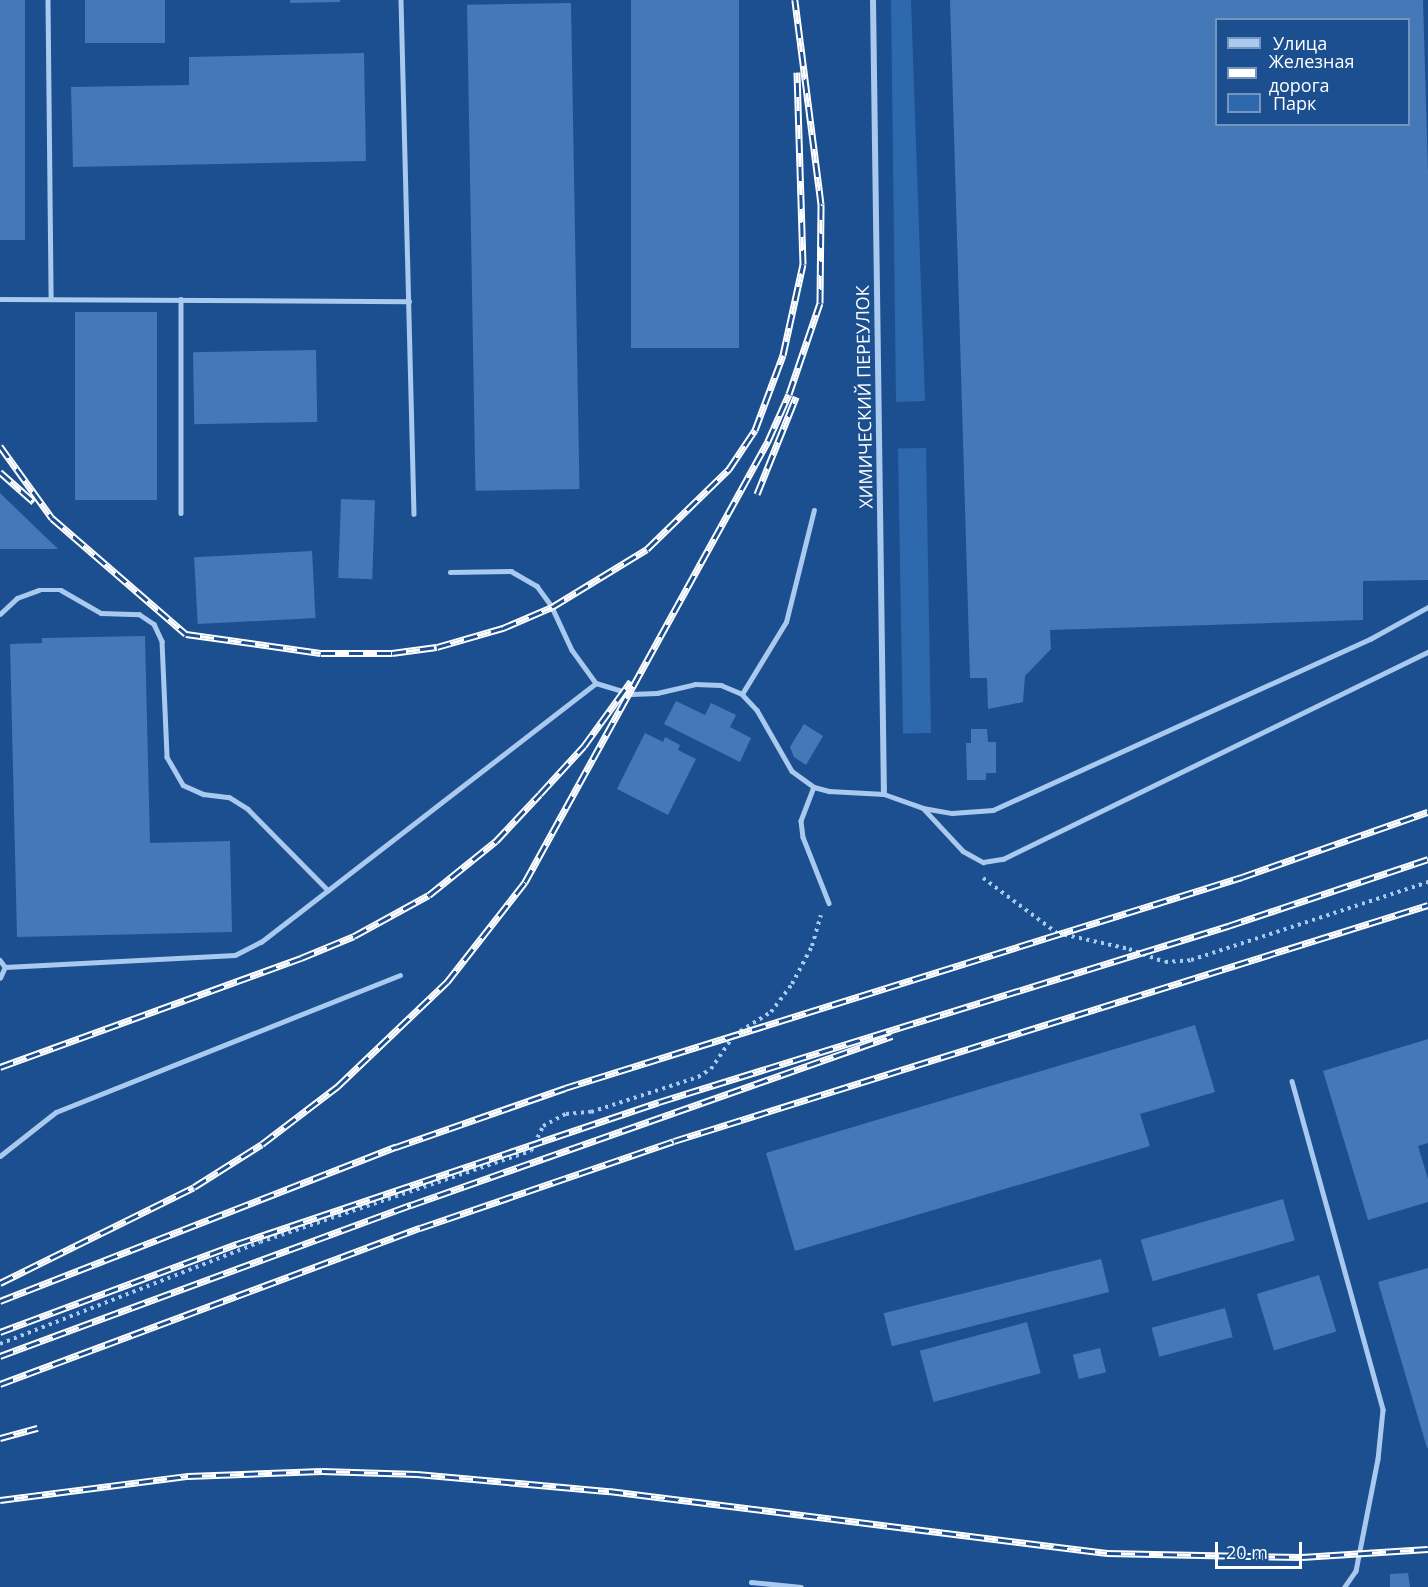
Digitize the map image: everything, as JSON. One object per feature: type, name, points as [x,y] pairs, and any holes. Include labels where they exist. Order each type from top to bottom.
[{"type":"street","name":"ХИМИЧЕСКИЙ ПЕРЕУЛОК","points":[[873,0],[884,794]]},
{"type":"lane","points":[[48,0],[51,299]]},
{"type":"lane","points":[[401,0],[414,514]]},
{"type":"lane","points":[[0,299],[409,300]]},
{"type":"lane","points":[[181,299],[181,513]]},
{"type":"lane","points":[[742,694],[786,622],[814,510]]},
{"type":"lane","points":[[450,572],[511,571],[537,586],[552,607],[572,650],[596,683],[621,694],[657,693],[695,684],[721,685],[742,694],[757,710],[792,771],[814,787],[830,791],[884,794],[922,808],[952,813],[993,810],[1370,639],[1428,607]]},
{"type":"lane","points":[[0,614],[17,598],[39,590],[61,590],[102,613],[139,614],[154,624],[162,641],[167,757],[183,785],[203,794],[229,797],[248,809],[328,890]]},
{"type":"lane","points":[[922,808],[963,851],[983,862],[1003,860],[1428,652]]},
{"type":"lane","points":[[5,967],[235,955],[261,942],[596,683]]},
{"type":"lane","points":[[814,787],[801,821],[829,903]]},
{"type":"lane","points":[[0,960],[5,967]]},
{"type":"lane","points":[[0,978],[5,967]]},
{"type":"lane","points":[[0,1156],[56,1112],[400,975]]},
{"type":"lane","points":[[1292,1081],[1383,1410],[1378,1459],[1356,1571],[1345,1587]]},
{"type":"lane","points":[[751,1582],[801,1587]]},
{"type":"path","points":[[963,851],[976,873],[1057,933],[1130,949],[1165,962],[1191,960],[1428,882]]},
{"type":"path","points":[[0,1344],[260,1242],[531,1151],[543,1126],[566,1114],[591,1112],[698,1077],[711,1069],[734,1035],[771,1012],[792,984],[812,946],[826,896]]},
{"type":"green space","points":[[891,0],[911,0],[925,401],[896,402]]},
{"type":"green space","points":[[898,448],[926,448],[931,733],[903,733]]},
{"type":"building","points":[[0,0],[25,0],[25,240],[0,240]]},
{"type":"building","points":[[85,0],[165,0],[165,43],[85,43]]},
{"type":"building","points":[[290,0],[340,0],[340,2],[290,3]]},
{"type":"building","points":[[631,0],[739,0],[739,348],[631,348]]},
{"type":"building","points":[[950,0],[1423,0],[1428,172],[1428,580],[1363,581],[1363,620],[1050,630],[1051,649],[1025,676],[1023,702],[988,709],[987,678],[970,678]]},
{"type":"building","points":[[571,3],[579,489],[475,491],[467,5]]},
{"type":"building","points":[[364,53],[366,161],[73,167],[71,87],[189,85],[189,57]]},
{"type":"building","points":[[75,312],[157,312],[157,500],[75,500]]},
{"type":"building","points":[[316,350],[317,422],[194,424],[193,352]]},
{"type":"building","points":[[0,493],[58,549],[0,549]]},
{"type":"building","points":[[341,499],[375,500],[372,579],[338,578]]},
{"type":"building","points":[[312,551],[316,618],[198,624],[194,557]]},
{"type":"building","points":[[145,636],[150,843],[230,841],[232,932],[17,937],[10,644],[42,643],[42,638]]},
{"type":"building","points":[[676,701],[705,715],[711,703],[736,715],[730,727],[751,738],[740,762],[664,724]]},
{"type":"building","points":[[804,724],[823,736],[806,765],[794,757],[790,747]]},
{"type":"building","points":[[971,729],[987,729],[988,742],[996,742],[996,773],[986,773],[986,780],[967,780],[966,743],[971,743]]},
{"type":"building","points":[[645,733],[663,742],[665,737],[680,745],[678,750],[696,759],[668,815],[617,789]]},
{"type":"building","points":[[1195,1025],[1215,1092],[1140,1114],[1150,1146],[795,1251],[766,1153]]},
{"type":"building","points":[[1428,1039],[1428,1143],[1418,1146],[1428,1179],[1428,1202],[1368,1220],[1323,1071]]},
{"type":"building","points":[[1283,1199],[1295,1240],[1153,1281],[1141,1240]]},
{"type":"building","points":[[1101,1259],[1109,1292],[892,1346],[884,1313]]},
{"type":"building","points":[[1428,1268],[1428,1448],[1427,1448],[1378,1282]]},
{"type":"building","points":[[1319,1275],[1336,1331],[1274,1350],[1257,1294]]},
{"type":"building","points":[[1225,1308],[1233,1337],[1159,1357],[1152,1328]]},
{"type":"building","points":[[1027,1322],[1041,1373],[933,1402],[920,1351]]},
{"type":"building","points":[[1100,1348],[1106,1372],[1079,1379],[1073,1355]]},
{"type":"building","points":[[1408,1573],[1410,1587],[1390,1587],[1390,1574]]},
{"type":"railway","points":[[0,1283],[194,1187],[262,1144],[338,1086],[447,982],[525,882],[768,441],[789,394],[820,303],[821,204],[795,0]]},
{"type":"railway","points":[[0,446],[52,518],[186,634],[321,653],[392,653],[437,647],[503,628],[552,607],[647,549],[729,469],[755,430],[783,355],[803,264],[797,72]]},
{"type":"railway","points":[[757,494],[796,397]]},
{"type":"railway","points":[[0,472],[34,502]]},
{"type":"railway","points":[[0,1067],[301,958],[354,936],[429,895],[496,841],[584,746],[631,681]]},
{"type":"railway","points":[[0,1301],[396,1147],[565,1088],[1242,877],[1428,812]]},
{"type":"railway","points":[[0,1332],[237,1244],[659,1102],[1228,926],[1428,859]]},
{"type":"railway","points":[[0,1384],[420,1228],[674,1141],[1428,905]]},
{"type":"railway","points":[[0,1356],[411,1205],[892,1036]]},
{"type":"railway","points":[[0,1438],[38,1428]]},
{"type":"railway","points":[[0,1500],[188,1476],[322,1471],[417,1474],[609,1491],[1107,1553],[1302,1557],[1428,1549]]}]
